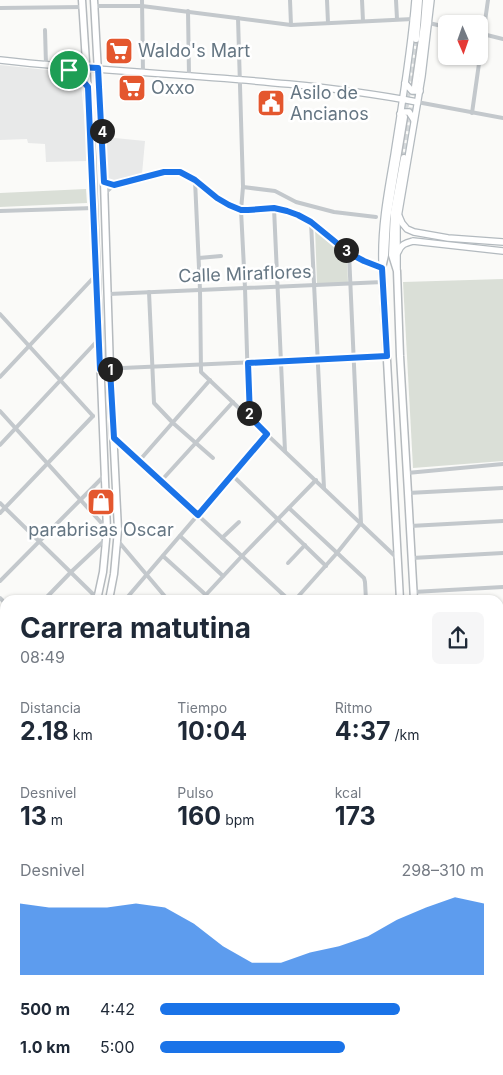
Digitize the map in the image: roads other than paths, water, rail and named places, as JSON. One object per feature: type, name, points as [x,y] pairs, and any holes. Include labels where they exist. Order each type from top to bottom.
[{"type":"main road","points":[[416,39],[419,0]]},
{"type":"main road","points":[[418,89],[426,0]]},
{"type":"main road","points":[[94,3],[105,193],[110,369],[118,541],[110,595]]},
{"type":"main road","points":[[83,4],[94,208],[107,530],[104,572],[98,595]]},
{"type":"main road","points":[[60,66],[75,73],[88,87]]},
{"type":"main road","points":[[400,595],[382,268],[402,115]]},
{"type":"main road","points":[[404,158],[393,220],[392,255],[397,271],[413,595]]},
{"type":"street","points":[[142,0],[143,72]]},
{"type":"street","points":[[290,0],[291,24]]},
{"type":"street","points":[[327,0],[328,23]]},
{"type":"street","points":[[362,0],[363,21]]},
{"type":"street","points":[[396,0],[397,19]]},
{"type":"street","points":[[402,115],[402,100],[415,0]]},
{"type":"street","points":[[397,271],[399,215],[431,0]]},
{"type":"street","points":[[485,15],[488,0]]},
{"type":"street","points":[[94,3],[142,6],[291,24],[413,19]]},
{"type":"street","points":[[0,8],[83,4]]},
{"type":"street","points":[[188,11],[189,75]]},
{"type":"street","points":[[238,18],[243,187],[241,210],[246,288],[250,417]]},
{"type":"street","points":[[429,23],[438,25]]},
{"type":"street","points":[[45,30],[46,65]]},
{"type":"street","points":[[488,36],[503,39]]},
{"type":"street","points":[[0,60],[189,75],[358,92],[503,118]]},
{"type":"street","points":[[472,113],[477,65]]},
{"type":"street","points":[[405,83],[412,91],[418,89]]},
{"type":"street","points":[[402,115],[404,112],[409,112],[414,120]]},
{"type":"street","points":[[105,193],[114,185],[164,172],[180,172],[195,180],[217,198],[241,210],[274,208],[287,211],[311,222],[349,253],[382,268]]},
{"type":"street","points":[[195,180],[199,258],[201,372],[398,559]]},
{"type":"street","points":[[104,182],[114,185]]},
{"type":"street","points":[[243,187],[274,191],[296,202],[334,212],[376,218]]},
{"type":"street","points":[[0,211],[94,208]]},
{"type":"street","points":[[274,208],[285,451]]},
{"type":"street","points":[[399,215],[407,229],[414,232],[448,238],[503,242]]},
{"type":"street","points":[[311,222],[324,488]]},
{"type":"street","points":[[397,254],[400,247],[406,242],[413,241],[503,251]]},
{"type":"street","points":[[300,595],[361,523],[349,253]]},
{"type":"street","points":[[199,258],[221,256]]},
{"type":"street","points":[[0,376],[96,274]]},
{"type":"street","name":"Calle Miraflores","points":[[109,294],[383,282]]},
{"type":"street","points":[[148,292],[154,403],[212,458]]},
{"type":"street","points":[[0,314],[93,416]]},
{"type":"street","points":[[0,445],[99,339]]},
{"type":"street","points":[[100,369],[387,356]]},
{"type":"street","points":[[139,461],[210,380]]},
{"type":"street","points":[[161,481],[233,402]]},
{"type":"street","points":[[0,411],[107,530]]},
{"type":"street","points":[[0,513],[93,416],[102,416]]},
{"type":"street","points":[[129,595],[267,434]]},
{"type":"street","points":[[114,438],[284,595]]},
{"type":"street","points":[[407,473],[503,464]]},
{"type":"street","points":[[0,581],[105,475]]},
{"type":"street","points":[[232,475],[326,566]]},
{"type":"street","points":[[162,556],[206,595],[316,480]]},
{"type":"street","points":[[408,493],[503,488]]},
{"type":"street","points":[[0,503],[93,595]]},
{"type":"street","points":[[289,508],[364,578],[366,595]]},
{"type":"street","points":[[410,526],[503,521]]},
{"type":"street","points":[[222,538],[239,522]]},
{"type":"street","points":[[180,536],[223,576]]},
{"type":"street","points":[[49,595],[107,538]]},
{"type":"street","points":[[118,541],[163,595]]},
{"type":"street","points":[[288,563],[304,545]]},
{"type":"street","points":[[412,558],[503,553]]},
{"type":"street","points":[[413,592],[503,588]]},
{"type":"tunnel","points":[[404,117],[416,39]]},
{"type":"tunnel","points":[[404,158],[415,88]]},
{"type":"place","name":"Waldo's Mart","points":[[119,51]]},
{"type":"place","name":"Oxxo","points":[[132,88]]},
{"type":"place","name":"Asilo de Ancianos","points":[[271,103]]},
{"type":"place","name":"parabrisas Oscar","points":[[101,502]]}]
